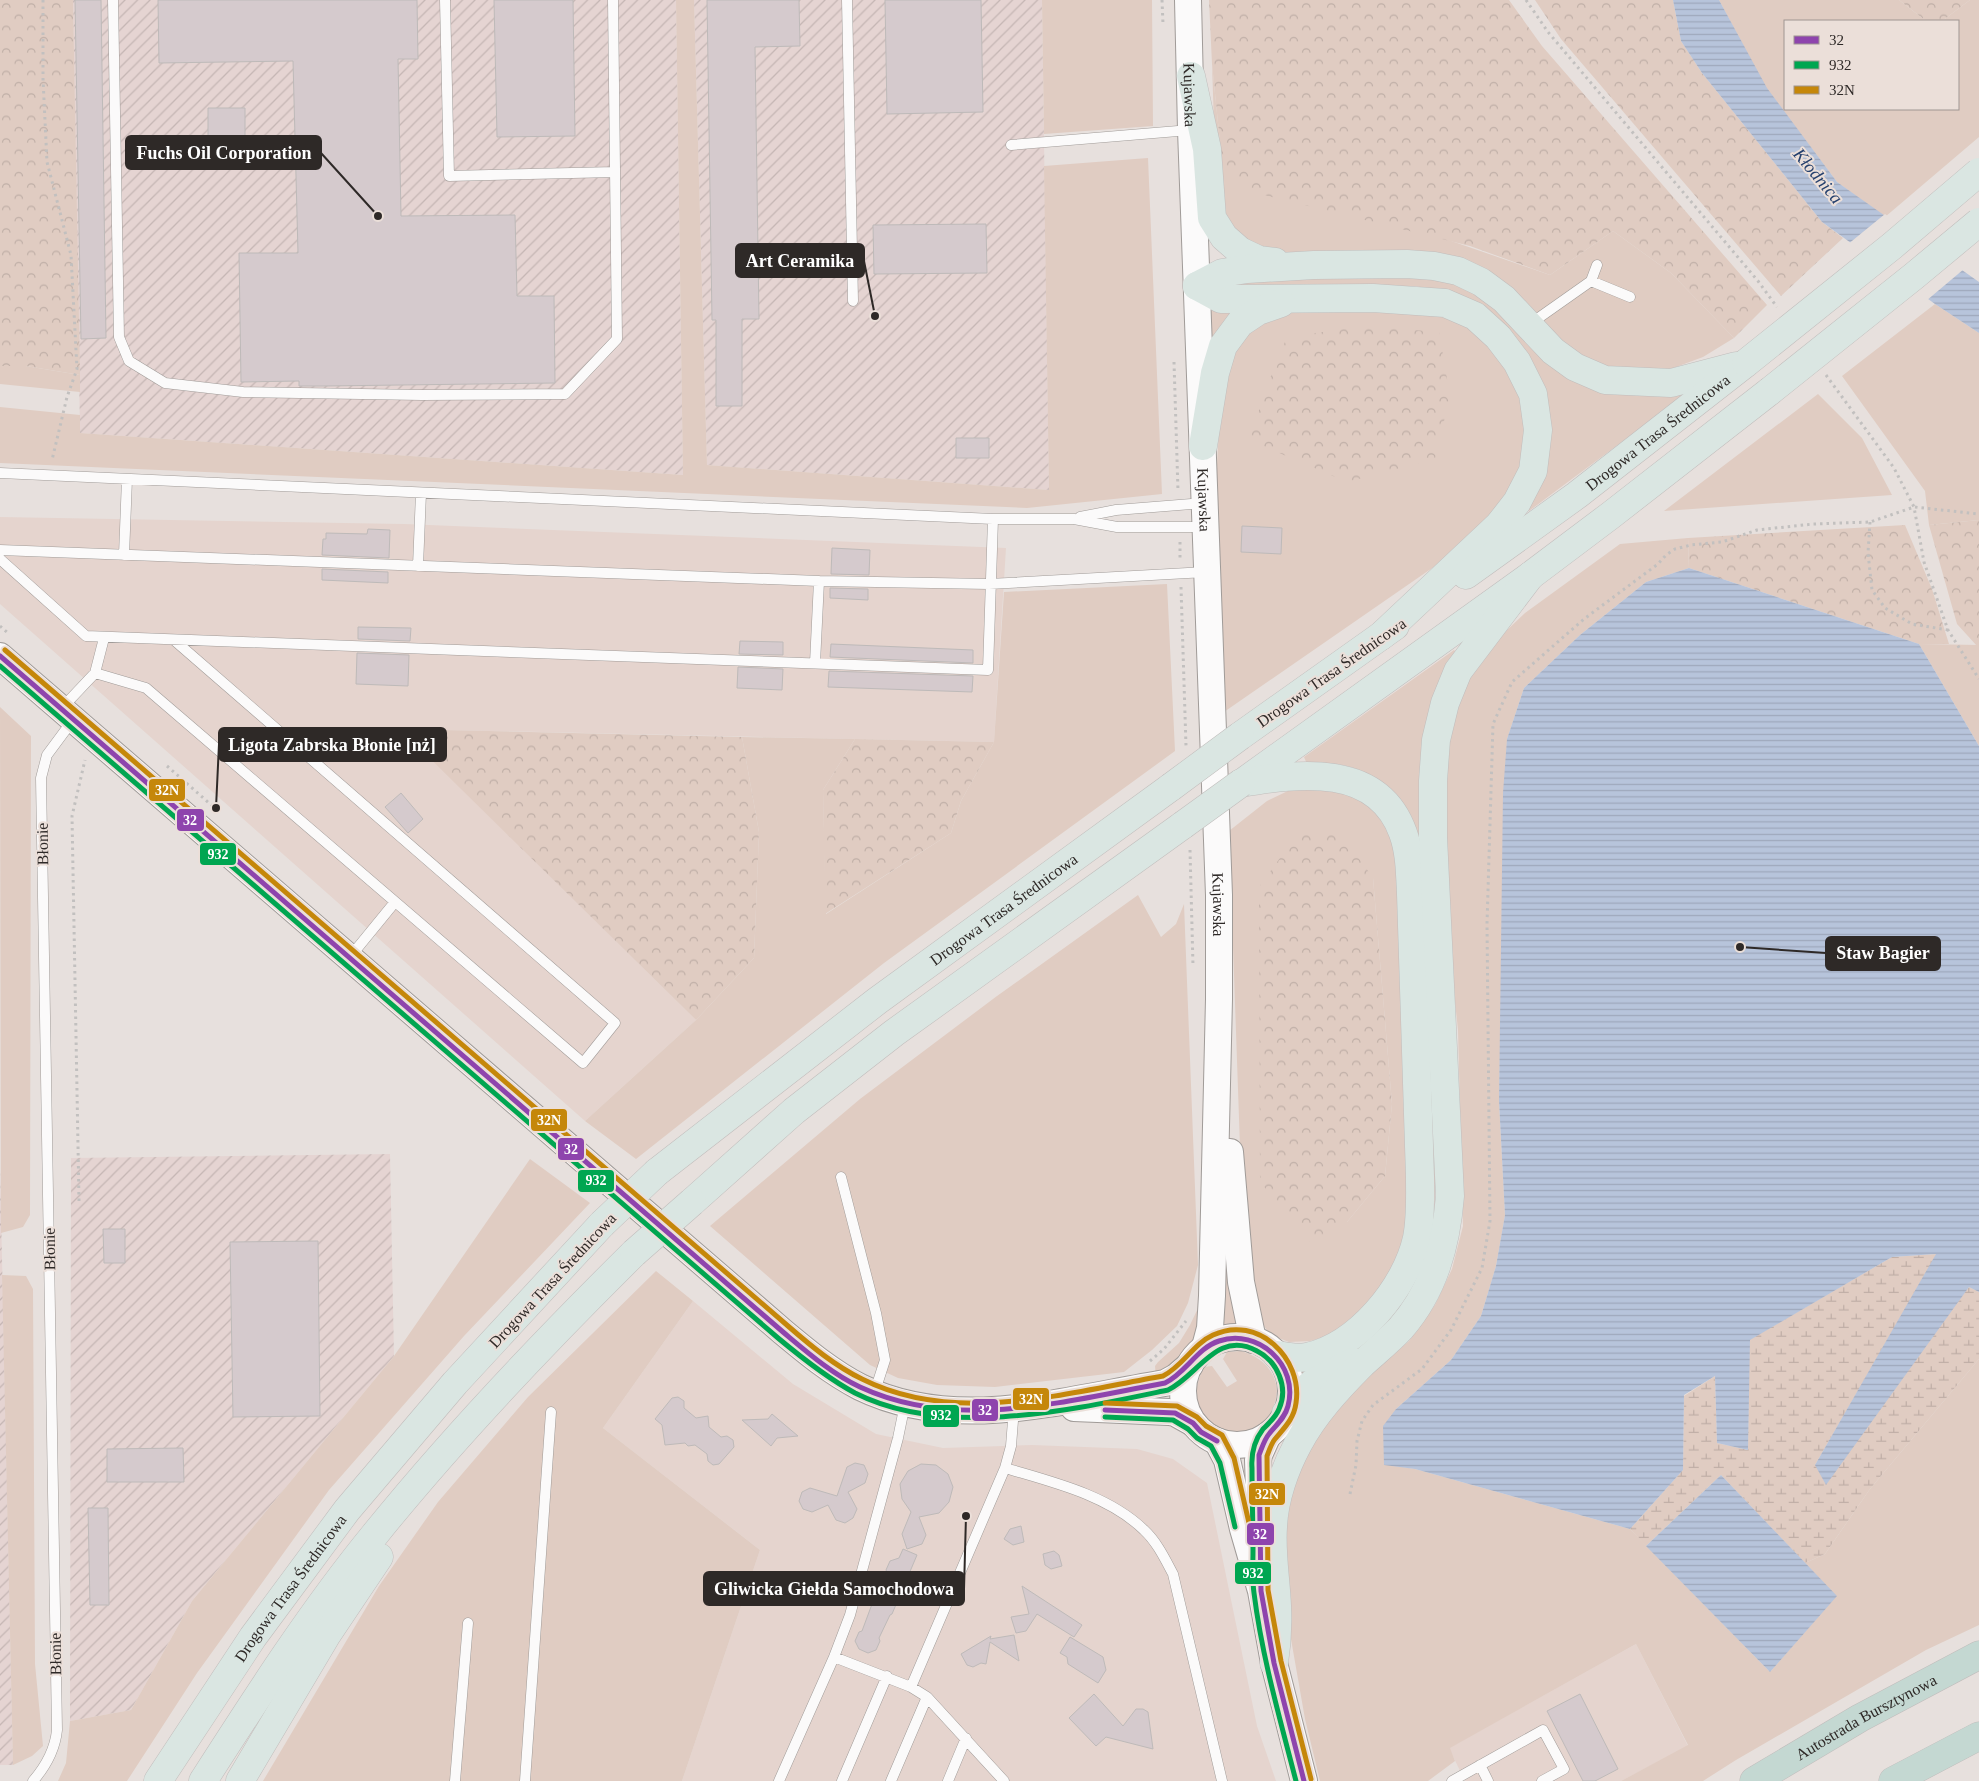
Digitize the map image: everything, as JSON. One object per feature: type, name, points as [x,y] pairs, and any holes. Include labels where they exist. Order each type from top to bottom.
[{"type":"highway","name":"Autostrada Bursztynowa","points":[[1754,1781],[1860,1718],[1979,1655]]},
{"type":"highway","points":[[1893,1781],[1979,1736]]},
{"type":"main road","points":[[1191,76],[1207,149],[1212,218],[1224,237],[1240,251],[1259,260],[1314,265]]},
{"type":"main road","name":"Drogowa Trasa Średnicowa","points":[[158,1781],[253,1637],[347,1510],[455,1383],[602,1224],[657,1172],[877,1001],[1240,736],[1576,495],[1746,363],[1892,246],[1979,172]]},
{"type":"main road","points":[[203,1781],[258,1695],[312,1618],[375,1534],[462,1432],[570,1316],[634,1253],[794,1111],[894,1033],[1186,834],[1241,783],[1611,516],[1770,391],[1979,222]]},
{"type":"main road","points":[[1197,286],[1222,272],[1314,265],[1407,264],[1434,266],[1458,271],[1481,282],[1504,299],[1552,352],[1575,366],[1605,380],[1671,383],[1746,363]]},
{"type":"main road","points":[[1197,286],[1221,299],[1410,299],[1445,302],[1475,316],[1498,337],[1517,362],[1533,394],[1538,430],[1533,471],[1517,502],[1499,525],[1381,636]]},
{"type":"main road","points":[[1203,446],[1215,373],[1223,346],[1240,323],[1258,311],[1278,304],[1312,298]]},
{"type":"main road","points":[[1274,1663],[1277,1640],[1277,1607],[1272,1548],[1273,1525],[1275,1505],[1288,1468],[1298,1444],[1330,1398],[1400,1329],[1416,1309],[1430,1284],[1444,1241],[1450,1196],[1433,837],[1433,782],[1436,740],[1445,703],[1458,671],[1530,576]]},
{"type":"main road","points":[[1241,783],[1278,777],[1324,776],[1345,780],[1372,791],[1396,817],[1404,834],[1411,894],[1420,1218],[1416,1239],[1402,1277],[1370,1320],[1351,1336],[1308,1357],[1292,1358],[1277,1355]]},
{"type":"main road","points":[[1286,1413],[1313,1383],[1354,1361],[1400,1329]]},
{"type":"main road","points":[[240,1781],[326,1636],[462,1432]]},
{"type":"street","name":"Kujawska","points":[[1188,0],[1205,515],[1193,573],[1219,895],[1219,999],[1212,1296],[1210,1328],[1197,1356]]},
{"type":"street","points":[[7,647],[67,714],[783,1332],[832,1371],[874,1393],[905,1403],[936,1409],[1026,1407],[1121,1412],[1169,1412],[1175,1413],[1193,1423]]},
{"type":"street","name":"Kujawska","points":[[1219,999],[1241,1282],[1253,1340]]},
{"type":"street","points":[[1026,1407],[1165,1383],[1176,1377],[1197,1356],[1218,1341],[1229,1338],[1253,1340],[1265,1345],[1277,1355],[1284,1366],[1289,1378],[1290,1393],[1286,1413],[1268,1435],[1258,1460],[1261,1591]]},
{"type":"street","points":[[1197,1356],[1184,1381],[1183,1397],[1186,1410],[1193,1423],[1201,1432],[1217,1441],[1230,1445],[1248,1444],[1268,1435]]},
{"type":"street","points":[[1217,1441],[1227,1460],[1243,1529],[1261,1591],[1274,1663],[1304,1781]]},
{"type":"lane","points":[[113,0],[119,337],[129,361],[164,383],[242,392],[422,394],[565,394],[617,339],[613,0]]},
{"type":"lane","points":[[445,0],[448,176],[615,172]]},
{"type":"lane","points":[[847,0],[853,301]]},
{"type":"lane","points":[[1011,145],[1191,130]]},
{"type":"lane","points":[[1529,325],[1592,281],[1597,265]]},
{"type":"lane","points":[[1592,281],[1630,297]]},
{"type":"lane","points":[[0,473],[992,518],[1074,519],[1117,526],[1179,527],[1205,515]]},
{"type":"lane","points":[[124,555],[126,479]]},
{"type":"lane","points":[[418,566],[421,492]]},
{"type":"lane","points":[[1074,519],[1116,510],[1178,506],[1205,515]]},
{"type":"lane","points":[[0,559],[86,636],[988,670],[992,518]]},
{"type":"lane","points":[[0,550],[819,581],[989,584],[1193,573]]},
{"type":"lane","points":[[815,663],[819,581]]},
{"type":"lane","points":[[104,638],[95,673],[146,688],[583,1063],[615,1022],[174,640]]},
{"type":"lane","name":"Błonie","points":[[33,1781],[50,1757],[56,1740],[57,1730],[41,778],[46,755],[67,714],[95,673]]},
{"type":"lane","points":[[349,958],[395,902]]},
{"type":"lane","points":[[840,1177],[876,1313],[884,1360],[874,1393]]},
{"type":"lane","points":[[779,1781],[834,1657],[850,1615],[898,1438],[905,1403]]},
{"type":"lane","points":[[911,1687],[1006,1468],[1012,1439],[1026,1407]]},
{"type":"lane","points":[[525,1781],[551,1412]]},
{"type":"lane","points":[[1006,1468],[1070,1487],[1122,1512],[1144,1530],[1162,1552],[1173,1574],[1222,1781]]},
{"type":"lane","points":[[455,1781],[468,1623]]},
{"type":"lane","points":[[834,1657],[887,1676],[927,1697],[1004,1781]]},
{"type":"lane","points":[[842,1781],[887,1676]]},
{"type":"lane","points":[[891,1781],[927,1697]]},
{"type":"lane","points":[[1452,1781],[1543,1730],[1564,1769],[1542,1781]]},
{"type":"lane","points":[[948,1781],[966,1738]]},
{"type":"lane","points":[[1480,1765],[1488,1781]]},
{"type":"path","points":[[43,0],[46,162],[71,255],[77,369],[67,397],[48,475]]},
{"type":"path","points":[[1162,0],[1163,28]]},
{"type":"path","points":[[1526,0],[1548,32],[1758,281],[1781,312]]},
{"type":"path","points":[[1174,358],[1178,506]]},
{"type":"path","points":[[1821,367],[1894,468],[1914,507],[1924,562],[1948,630],[1979,679]]},
{"type":"path","points":[[1350,1494],[1356,1464],[1357,1441],[1362,1421],[1373,1405],[1422,1369],[1451,1330],[1482,1268],[1490,1221],[1487,924],[1494,724],[1512,682],[1584,619],[1658,564],[1675,549],[1691,545],[1722,542],[1757,530],[1812,524],[1870,522],[1914,507],[1979,514]]},
{"type":"path","points":[[1870,522],[1868,553],[1872,590],[1884,608],[1912,624],[1948,630]]},
{"type":"path","points":[[1179,527],[1193,573],[1186,753]]},
{"type":"path","points":[[0,626],[7,647]]},
{"type":"path","points":[[78,1201],[72,816],[86,757]]},
{"type":"path","points":[[160,761],[224,816]]},
{"type":"path","points":[[1186,834],[1194,972]]},
{"type":"path","points":[[1144,1365],[1164,1350],[1188,1319]]},
{"type":"shaded area","points":[[73,0],[676,0],[683,475],[80,433]]},
{"type":"shaded area","points":[[694,0],[1042,0],[1049,490],[707,465]]},
{"type":"shaded area","points":[[0,517],[404,524],[1006,548],[994,742],[401,729],[696,1020],[585,1121],[0,604]]},
{"type":"shaded area","points":[[390,1154],[394,1356],[192,1601],[131,1710],[70,1721],[71,1158]]},
{"type":"shaded area","points":[[0,1165],[13,1765],[0,1765]]},
{"type":"shaded area","points":[[693,1301],[793,1384],[876,1434],[943,1448],[1032,1445],[1137,1449],[1173,1459],[1207,1483],[1257,1726],[1276,1781],[682,1781],[760,1550],[603,1428]]},
{"type":"shaded area","points":[[1636,1644],[1688,1746],[1621,1781],[1465,1781],[1449,1748]]},
{"type":"green space","points":[[0,0],[73,0],[80,375],[26,366],[0,366]]},
{"type":"green space","points":[[676,0],[694,0],[707,465],[1049,490],[1044,166],[1148,158],[1162,494],[1027,508],[0,463],[0,407],[80,415],[80,433],[683,475]]},
{"type":"green space","points":[[1042,0],[1152,0],[1153,126],[1044,134]]},
{"type":"green space","points":[[1209,0],[1509,0],[1542,46],[1767,305],[1734,338],[1671,273],[1613,231],[1550,275],[1470,246],[1252,192],[1222,162],[1212,64]]},
{"type":"green space","points":[[1535,0],[1673,0],[1681,41],[1702,73],[1822,222],[1843,238],[1781,296],[1561,39]]},
{"type":"green space","points":[[1719,0],[1899,0],[1925,20],[1784,20],[1784,110],[1959,110],[1959,20],[1943,20],[1970,0],[1979,0],[1979,137],[1885,217],[1837,182],[1766,88]]},
{"type":"green space","points":[[1899,0],[1970,0],[1943,20],[1925,20]]},
{"type":"green space","points":[[1212,64],[1222,162],[1550,275],[1613,231],[1671,273],[1734,338],[1703,357],[1668,370],[1620,373],[1562,346],[1485,273],[1268,255],[1250,250],[1217,214]]},
{"type":"green space","points":[[1382,274],[1450,282],[1479,295],[1605,391],[1643,395],[1681,388],[1686,394],[1529,511],[1527,508],[1548,410],[1456,296],[1416,286],[1232,291],[1224,278]]},
{"type":"green space","points":[[1935,304],[1979,333],[1979,520],[1929,525],[1925,491],[1842,376]]},
{"type":"green space","points":[[1210,306],[1238,310],[1212,344]]},
{"type":"green space","points":[[1281,311],[1441,312],[1470,327],[1493,345],[1518,382],[1525,414],[1527,451],[1512,489],[1486,523],[1438,564],[1224,712],[1216,481],[1221,394],[1240,336]]},
{"type":"green space","points":[[1365,326],[1439,332],[1450,396],[1435,459],[1347,482],[1249,440],[1268,383],[1287,337]]},
{"type":"green space","points":[[0,366],[26,366],[80,375],[80,392],[0,384]]},
{"type":"green space","points":[[1818,394],[1862,438],[1892,495],[1664,511]]},
{"type":"green space","points":[[1979,520],[1979,645],[1977,646],[1957,624],[1929,525]]},
{"type":"green space","points":[[1905,525],[1932,589],[1949,644],[1919,644],[1689,568],[1688,538]]},
{"type":"green space","points":[[1688,538],[1689,568],[1646,582],[1580,635],[1524,688],[1507,739],[1499,1101],[1505,1215],[1496,1266],[1481,1316],[1451,1360],[1396,1409],[1384,1464],[1415,1469],[1630,1529],[1770,1672],[1836,1596],[1805,1563],[1825,1554],[1870,1489],[1979,1359],[1979,1625],[1926,1650],[1703,1781],[1621,1781],[1688,1745],[1636,1644],[1450,1748],[1455,1761],[1428,1781],[1320,1781],[1305,1719],[1288,1622],[1285,1499],[1300,1457],[1347,1394],[1409,1341],[1435,1305],[1452,1269],[1463,1226],[1458,1030],[1448,936],[1444,766],[1462,685],[1483,653],[1525,613],[1620,544]]},
{"type":"green space","points":[[1167,584],[1175,751],[884,963],[636,1159],[585,1121],[696,1020],[754,958],[759,832],[742,737],[855,739],[823,790],[826,914],[951,833],[961,801],[994,742],[1004,592]]},
{"type":"green space","points":[[1919,644],[1979,645],[1979,746]]},
{"type":"green space","points":[[1454,650],[1457,653],[1443,674],[1434,1222],[1426,1262],[1408,1298],[1384,1327],[1358,1349],[1299,1377],[1297,1369],[1418,1262],[1398,800],[1381,783],[1362,771],[1344,765],[1307,764],[1304,757]]},
{"type":"green space","points":[[0,707],[31,736],[30,1215],[23,1227],[1,1233]]},
{"type":"green space","points":[[400,729],[742,737],[759,832],[754,958],[696,1020]]},
{"type":"green space","points":[[855,739],[994,742],[961,801],[951,833],[825,914],[823,790]]},
{"type":"green space","points":[[1317,784],[1367,802],[1389,827],[1400,861],[1408,1229],[1399,1260],[1380,1294],[1357,1318],[1328,1336],[1310,1341],[1289,1342],[1271,1335],[1258,1319],[1242,1204],[1229,831],[1267,801],[1290,790]],"holes":[[[1373,878],[1392,1104],[1385,1176],[1347,1222]]]},
{"type":"green space","points":[[1301,829],[1344,837],[1373,878],[1392,1104],[1385,1176],[1347,1222],[1312,1244],[1260,1182],[1259,887]]},
{"type":"green space","points":[[1138,895],[1161,937],[1176,924],[1184,904],[1198,1265],[1188,1303],[1177,1326],[1152,1350],[1124,1372],[995,1387],[937,1385],[898,1378],[870,1365],[710,1226],[860,1099],[997,996]]},
{"type":"green space","points":[[530,1159],[590,1203],[464,1336],[329,1490],[197,1673],[127,1781],[58,1781],[66,1763],[70,1721],[131,1710],[192,1601],[394,1356]]},
{"type":"green space","points":[[1221,1202],[1239,1325],[1217,1328]]},
{"type":"green space","points":[[1937,1254],[1815,1465],[1969,1287],[1979,1292],[1979,1359],[1870,1489],[1825,1554],[1805,1563],[1721,1475],[1646,1546],[1630,1529],[1683,1470],[1684,1396],[1715,1376],[1717,1443],[1748,1450],[1749,1340],[1892,1257]]},
{"type":"green space","points":[[656,1271],[693,1301],[603,1428],[760,1550],[682,1781],[263,1781],[379,1586],[438,1502],[528,1397]]},
{"type":"green space","points":[[2,1275],[26,1276],[33,1289],[35,1664],[43,1746],[32,1756],[13,1765]]},
{"type":"green space","points":[[1200,1304],[1201,1330],[1170,1368],[1156,1377],[1155,1366],[1179,1343]]},
{"type":"green space","points":[[1241,1351],[1259,1359],[1267,1367],[1274,1377],[1277,1394],[1272,1410],[1263,1423],[1249,1431],[1234,1432],[1219,1428],[1207,1419],[1199,1406],[1197,1388],[1204,1367],[1212,1366],[1227,1387],[1237,1381],[1223,1359],[1227,1352]]},
{"type":"water","name":"Kłodnica","points":[[1673,0],[1719,0],[1767,88],[1837,182],[1979,282],[1979,333],[1935,304],[1822,222],[1702,73],[1681,41]]},
{"type":"water","points":[[1689,568],[1919,644],[1979,746],[1979,1292],[1969,1287],[1826,1485],[1815,1465],[1936,1254],[1892,1257],[1750,1340],[1748,1450],[1717,1443],[1715,1376],[1684,1395],[1683,1470],[1630,1529],[1415,1469],[1384,1465],[1383,1426],[1396,1409],[1451,1360],[1481,1316],[1496,1266],[1505,1215],[1499,1101],[1503,793],[1507,739],[1524,688],[1580,635],[1646,582]]},
{"type":"water","points":[[1721,1475],[1837,1596],[1770,1672],[1646,1546]]},
{"type":"pier","points":[[1885,214],[1964,269],[1926,301],[1847,245]]},
{"type":"building","points":[[75,0],[101,0],[106,338],[81,339]]},
{"type":"building","points":[[158,0],[417,0],[418,59],[398,59],[401,216],[515,215],[517,296],[554,296],[555,383],[299,386],[299,381],[241,382],[239,253],[298,253],[293,61],[159,63]]},
{"type":"building","points":[[494,0],[573,0],[575,136],[497,137]]},
{"type":"building","points":[[707,0],[799,0],[800,46],[755,47],[759,319],[742,319],[742,406],[716,406],[716,320],[712,320]]},
{"type":"building","points":[[885,0],[981,0],[983,112],[887,114]]},
{"type":"building","points":[[208,108],[245,108],[245,150],[208,150]]},
{"type":"building","points":[[986,224],[987,273],[874,274],[873,225]]},
{"type":"building","points":[[956,438],[989,438],[989,458],[956,458]]},
{"type":"building","points":[[1242,526],[1282,528],[1281,554],[1241,552]]},
{"type":"building","points":[[368,529],[390,530],[389,558],[322,555],[323,539],[326,539],[326,533],[367,534]]},
{"type":"building","points":[[832,548],[870,550],[869,575],[831,574]]},
{"type":"building","points":[[322,569],[388,572],[388,583],[322,580]]},
{"type":"building","points":[[830,588],[868,589],[868,600],[830,598]]},
{"type":"building","points":[[358,627],[411,628],[410,641],[358,639]]},
{"type":"building","points":[[740,641],[783,642],[783,655],[739,654]]},
{"type":"building","points":[[831,644],[973,650],[973,663],[830,657]]},
{"type":"building","points":[[357,653],[409,655],[408,686],[356,684]]},
{"type":"building","points":[[738,667],[783,669],[782,690],[737,688]]},
{"type":"building","points":[[829,671],[973,676],[972,692],[828,687]]},
{"type":"building","points":[[401,793],[423,819],[408,833],[385,807]]},
{"type":"building","points":[[103,1229],[125,1229],[125,1263],[104,1263]]},
{"type":"building","points":[[318,1241],[320,1416],[233,1417],[230,1242]]},
{"type":"building","points":[[678,1397],[684,1401],[684,1408],[696,1418],[708,1416],[709,1427],[721,1437],[727,1436],[733,1440],[734,1447],[719,1464],[713,1465],[708,1461],[707,1454],[695,1445],[688,1446],[685,1443],[665,1445],[662,1425],[655,1419],[672,1398]]},
{"type":"building","points":[[772,1414],[798,1436],[777,1438],[771,1446],[742,1420],[768,1419]]},
{"type":"building","points":[[183,1448],[184,1482],[107,1482],[107,1449]]},
{"type":"building","points":[[855,1463],[864,1465],[868,1474],[865,1483],[848,1492],[857,1509],[853,1518],[845,1523],[836,1520],[828,1505],[812,1512],[803,1509],[799,1501],[802,1492],[810,1488],[837,1496],[847,1467]]},
{"type":"building","points":[[921,1464],[936,1465],[948,1474],[953,1487],[949,1502],[939,1513],[919,1517],[926,1535],[922,1544],[907,1549],[902,1534],[911,1512],[902,1499],[900,1484],[908,1471]]},
{"type":"building","points":[[88,1508],[108,1508],[109,1605],[90,1605]]},
{"type":"building","points":[[1021,1526],[1024,1542],[1013,1545],[1004,1539],[1010,1529]]},
{"type":"building","points":[[903,1549],[917,1555],[892,1614],[879,1638],[880,1641],[876,1650],[868,1653],[859,1649],[855,1641],[859,1632],[862,1631],[875,1596],[883,1593],[890,1579],[886,1570],[890,1561],[899,1558]]},
{"type":"building","points":[[1054,1551],[1059,1555],[1062,1566],[1051,1569],[1045,1565],[1043,1554]]},
{"type":"building","points":[[1022,1586],[1082,1625],[1074,1637],[1037,1614],[1026,1631],[1016,1633],[1011,1617],[1029,1614]]},
{"type":"building","points":[[1014,1635],[1019,1661],[990,1642],[986,1664],[981,1663],[973,1667],[967,1665],[961,1654],[991,1636],[990,1639]]},
{"type":"building","points":[[1070,1637],[1103,1657],[1106,1670],[1098,1683],[1068,1664],[1067,1657],[1060,1653]]},
{"type":"building","points":[[1094,1694],[1123,1726],[1136,1709],[1143,1709],[1148,1712],[1153,1749],[1106,1737],[1096,1746],[1069,1718]]},
{"type":"building","points":[[1580,1694],[1618,1769],[1595,1781],[1583,1781],[1547,1711]]},
{"type":"transit line","name":"32N","points":[[5,650],[797,1333],[824,1355],[852,1374],[898,1393],[935,1401],[973,1403],[1011,1401],[1050,1397],[1163,1376],[1176,1367],[1206,1339],[1230,1330],[1246,1331],[1261,1336],[1274,1345],[1285,1357],[1292,1371],[1296,1387],[1296,1403],[1291,1419],[1274,1441],[1267,1456],[1268,1590],[1281,1661],[1311,1779]]},
{"type":"transit line","name":"32","points":[[0,656],[783,1332],[820,1362],[850,1382],[897,1400],[935,1408],[1011,1409],[1089,1398],[1165,1383],[1179,1373],[1204,1349],[1219,1341],[1234,1338],[1248,1340],[1261,1345],[1272,1353],[1281,1364],[1287,1377],[1290,1391],[1285,1414],[1267,1436],[1259,1455],[1261,1591],[1274,1663],[1304,1781]]},
{"type":"transit line","name":"932","points":[[0,666],[778,1338],[825,1374],[855,1393],[891,1407],[929,1415],[969,1418],[1010,1416],[1051,1412],[1168,1390],[1209,1357],[1219,1350],[1230,1346],[1243,1346],[1264,1355],[1275,1368],[1282,1384],[1283,1392],[1278,1412],[1263,1429],[1255,1443],[1253,1453],[1253,1588],[1267,1664],[1296,1781]]},
{"type":"transit line","name":"32N","points":[[1105,1403],[1177,1406],[1197,1417],[1206,1426],[1222,1435],[1234,1458],[1249,1523]]},
{"type":"transit line","name":"32","points":[[1105,1410],[1175,1413],[1193,1423],[1201,1432],[1217,1441]]},
{"type":"transit line","name":"932","points":[[1105,1417],[1173,1420],[1211,1446],[1220,1463],[1235,1527]]},
{"type":"place","name":"Fuchs Oil Corporation","points":[[378,216]]},
{"type":"place","name":"Art Ceramika","points":[[875,316]]},
{"type":"place","name":"Ligota Zabrska Błonie [nż]","points":[[216,808]]},
{"type":"place","name":"Staw Bagier","points":[[1740,947]]},
{"type":"place","name":"Gliwicka Giełda Samochodowa","points":[[966,1516]]}]
